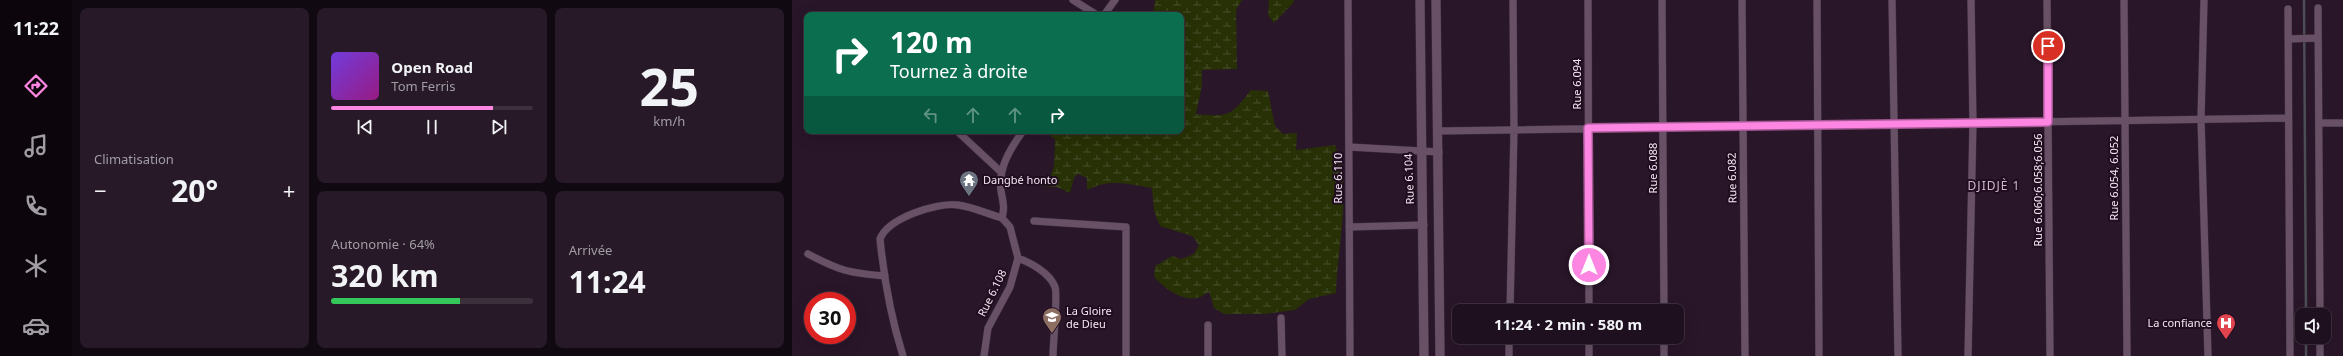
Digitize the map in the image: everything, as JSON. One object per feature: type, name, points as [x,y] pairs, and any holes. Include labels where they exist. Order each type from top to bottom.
[{"type":"street","points":[[1073,0],[1092,12]]},
{"type":"street","points":[[1106,12],[1116,0]]},
{"type":"street","name":"Rue 6.110","points":[[1348,0],[1350,356]]},
{"type":"street","name":"Rue 6.104","points":[[1420,0],[1420,152],[1424,225],[1424,356]]},
{"type":"street","points":[[1436,0],[1439,152],[1440,356]]},
{"type":"street","points":[[1510,304],[1514,130],[1513,0]]},
{"type":"street","name":"Rue 6.094","points":[[1588,0],[1589,304]]},
{"type":"street","name":"Rue 6.088","points":[[1662,0],[1664,304]]},
{"type":"street","name":"Rue 6.082","points":[[1742,0],[1745,356]]},
{"type":"street","points":[[1817,0],[1816,125],[1819,356]]},
{"type":"street","points":[[1892,0],[1898,356]]},
{"type":"street","points":[[1968,356],[1973,123],[1971,0]]},
{"type":"street","name":"Rue 6.060;6.058;6.056","points":[[2047,0],[2050,356]]},
{"type":"street","name":"Rue 6.054, 6.052","points":[[2124,0],[2126,356]]},
{"type":"street","points":[[2204,0],[2201,119],[2208,356]]},
{"type":"street","points":[[2318,8],[2314,38],[2319,123],[2320,308]]},
{"type":"street","points":[[2288,9],[2290,356]]},
{"type":"street","points":[[2288,38],[2314,38]]},
{"type":"street","points":[[1438,131],[2288,118]]},
{"type":"street","points":[[2319,123],[2343,123]]},
{"type":"street","points":[[960,134],[1001,172]]},
{"type":"street","points":[[903,356],[892,318],[880,239],[882,234],[887,228],[910,215],[948,205],[957,205],[1002,218],[1005,208],[1001,190],[1001,172],[1010,151],[1021,134]]},
{"type":"street","points":[[1349,147],[1439,152]]},
{"type":"street","name":"Rue 6.108","points":[[984,356],[988,328],[1010,287],[1018,258],[1010,227],[1002,218]]},
{"type":"street","points":[[1034,221],[1126,227],[1126,356]]},
{"type":"street","points":[[1349,227],[1424,225]]},
{"type":"street","points":[[808,254],[838,270],[850,273],[885,276]]},
{"type":"street","points":[[1018,258],[1028,262],[1047,276],[1055,288],[1053,356]]},
{"type":"street","points":[[1281,318],[1282,356]]},
{"type":"street","points":[[1208,325],[1208,356]]},
{"type":"street","points":[[1509,344],[1509,356]]},
{"type":"street","points":[[1589,344],[1589,356]]},
{"type":"street","points":[[1664,344],[1664,356]]},
{"type":"street","points":[[2320,344],[2320,356]]},
{"type":"green space","points":[[1155,0],[1242,0],[1236,10],[1237,69],[1202,70],[1202,85],[1196,114],[1223,115],[1234,110],[1251,90],[1268,91],[1275,126],[1283,134],[1297,133],[1296,150],[1335,145],[1343,181],[1343,218],[1336,293],[1309,299],[1295,310],[1264,314],[1224,314],[1214,308],[1209,292],[1198,298],[1185,298],[1173,293],[1154,277],[1155,266],[1172,256],[1181,259],[1194,254],[1199,245],[1192,236],[1160,226],[1154,211],[1152,188],[1112,183],[1096,186],[1087,190],[1087,178],[1078,174],[1074,178],[1070,193],[1057,187],[1039,186],[1050,178],[1054,166],[1055,139],[1048,134],[1184,134],[1184,12],[1153,12]]},
{"type":"green space","points":[[1269,0],[1294,0],[1294,2],[1274,23],[1268,15]]},
{"type":"waterway","points":[[2304,0],[2306,308]]},
{"type":"waterway","points":[[2306,344],[2306,355]]},
{"type":"place","name":"Dangbé honto","points":[[969,197]]},
{"type":"place","name":"La Gloire de Dieu","points":[[1052,334]]},
{"type":"place","name":"La confiance","points":[[2226,340]]},
{"type":"district","name":"DJIDJÈ 1","points":[[1994,186]]},
{"type":"route","points":[[1589,265],[1588,128],[2048,122],[2048,46]]}]
